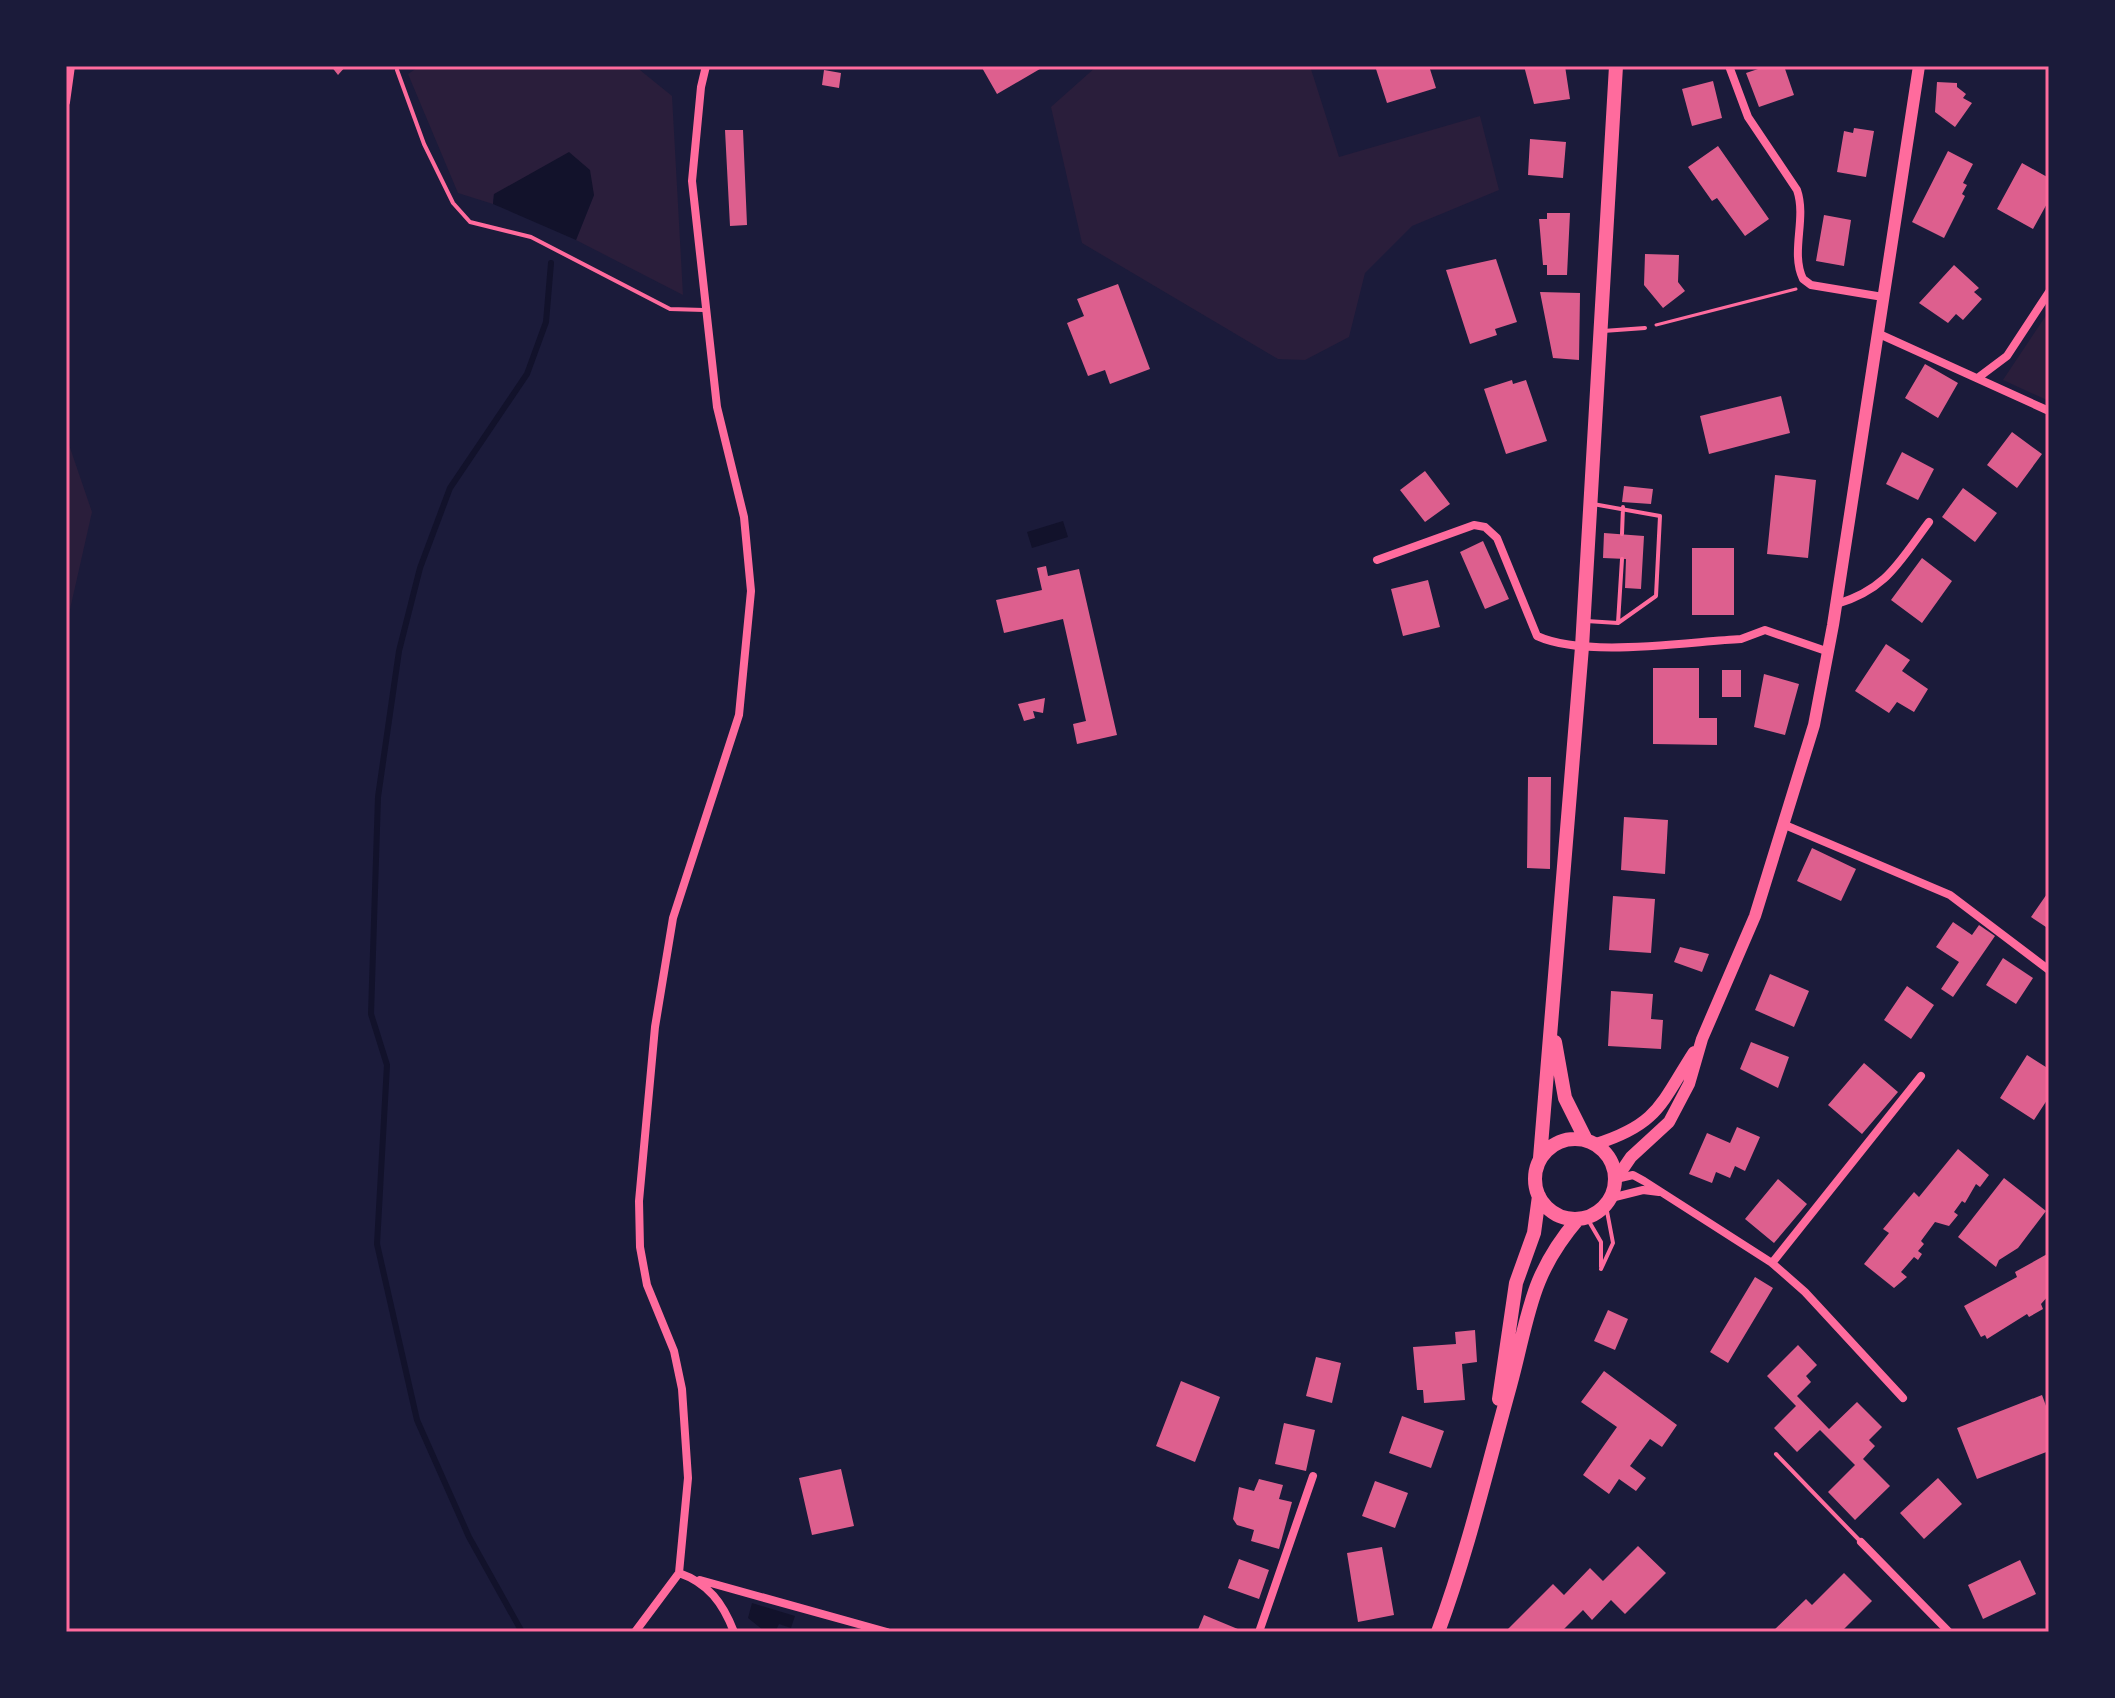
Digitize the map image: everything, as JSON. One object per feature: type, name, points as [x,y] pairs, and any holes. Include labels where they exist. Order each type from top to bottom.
[{"type":"main road","points":[[1496,1433],[1504,1349],[1516,1283],[1534,1233],[1539,1196],[1535,1176],[1540,1158],[1545,1070],[1554,1030],[1584,621],[1616,66]]},
{"type":"main road","points":[[1438,1632],[1470,1539],[1541,1269],[1582,1218],[1608,1202],[1616,1179],[1631,1157],[1675,1113],[1689,1084],[1702,1039],[1755,916],[1785,825],[1814,725],[1829,652],[1919,66]]},
{"type":"main road","points":[[1554,1030],[1565,1098],[1591,1142],[1608,1155],[1616,1179]]},
{"type":"main road","points":[[1540,1158],[1563,1140],[1591,1142],[1625,1135],[1659,1110],[1702,1039]]},
{"type":"main road","points":[[1539,1196],[1553,1213],[1582,1218]]},
{"type":"street","points":[[66,102],[71,66]]},
{"type":"street","points":[[635,1632],[679,1573],[688,1478],[682,1389],[674,1351],[647,1285],[639,1201],[655,1027],[673,918],[739,715],[751,591],[744,517],[717,407],[692,181],[701,87],[706,66]]},
{"type":"street","points":[[1729,66],[1748,117],[1797,190],[1802,204],[1800,272],[1811,285],[1883,297]]},
{"type":"street","points":[[1979,377],[2007,356],[2049,292]]},
{"type":"street","points":[[1877,333],[2049,411]]},
{"type":"street","points":[[1837,604],[1865,596],[1883,581],[1929,522]]},
{"type":"street","points":[[1377,560],[1474,525],[1485,527],[1497,538],[1537,636],[1551,642],[1582,647],[1741,639],[1765,630],[1829,652]]},
{"type":"street","points":[[1785,825],[1950,895],[2049,970]]},
{"type":"street","points":[[1772,1263],[1921,1076]]},
{"type":"street","points":[[1616,1179],[1633,1175],[1714,1222],[1772,1263],[1805,1292],[1903,1398]]},
{"type":"street","points":[[1608,1202],[1643,1190],[1663,1194]]},
{"type":"street","points":[[1259,1632],[1313,1476]]},
{"type":"street","points":[[1861,1542],[1949,1632]]},
{"type":"street","points":[[679,1573],[887,1632]]},
{"type":"street","points":[[700,1580],[713,1594],[734,1632]]},
{"type":"lane","points":[[397,70],[424,144],[453,203],[470,222],[531,237],[670,309],[704,310]]},
{"type":"lane","points":[[1601,331],[1645,328]]},
{"type":"lane","points":[[1584,621],[1618,623],[1656,596],[1660,516],[1623,507],[1591,504]]},
{"type":"lane","points":[[1622,534],[1623,507]]},
{"type":"lane","points":[[1618,623],[1622,559]]},
{"type":"lane","points":[[1582,1218],[1601,1242],[1601,1269],[1613,1243],[1608,1202]]},
{"type":"lane","points":[[1776,1454],[1861,1542]]},
{"type":"path","points":[[1645,328],[1811,285]]},
{"type":"shaded area","points":[[420,66],[635,66],[672,96],[683,295],[576,240],[594,195],[494,194],[493,204],[458,193],[408,74]]},
{"type":"shaded area","points":[[1097,66],[1310,66],[1339,157],[1480,116],[1499,190],[1412,226],[1365,273],[1349,337],[1305,360],[1278,359],[1082,243],[1051,107]]},
{"type":"shaded area","points":[[569,152],[590,170],[594,195],[576,240],[493,204],[494,194]]},
{"type":"shaded area","points":[[2049,311],[2049,401],[2003,380]]},
{"type":"shaded area","points":[[66,436],[92,512],[66,627]]},
{"type":"shaded area","points":[[1063,521],[1068,537],[1032,548],[1027,532]]},
{"type":"shaded area","points":[[752,1603],[795,1616],[791,1628],[779,1624],[776,1630],[763,1630],[748,1618]]},
{"type":"building","points":[[331,66],[346,66],[338,75]]},
{"type":"building","points":[[981,66],[1045,66],[997,94]]},
{"type":"building","points":[[1385,66],[1429,66],[1436,88],[1387,103],[1376,69]]},
{"type":"building","points":[[1524,66],[1565,66],[1570,99],[1534,104]]},
{"type":"building","points":[[1767,66],[1784,66],[1794,95],[1759,107],[1746,73]]},
{"type":"building","points":[[824,70],[841,73],[839,88],[822,85]]},
{"type":"building","points":[[1713,81],[1722,118],[1692,126],[1682,89]]},
{"type":"building","points":[[1937,82],[1957,83],[1957,87],[1966,94],[1963,98],[1972,103],[1955,127],[1935,112]]},
{"type":"building","points":[[1854,128],[1874,131],[1866,177],[1837,172],[1844,131],[1853,133]]},
{"type":"building","points":[[725,130],[743,130],[747,225],[730,226]]},
{"type":"building","points":[[1530,139],[1566,142],[1563,178],[1528,175]]},
{"type":"building","points":[[1718,146],[1769,219],[1745,236],[1717,198],[1712,201],[1688,167]]},
{"type":"building","points":[[1948,151],[1973,164],[1963,183],[1967,185],[1962,194],[1965,196],[1944,238],[1912,222]]},
{"type":"building","points":[[2022,163],[2049,178],[2049,200],[2033,229],[1997,209]]},
{"type":"building","points":[[1547,213],[1570,213],[1567,275],[1547,275],[1547,265],[1543,265],[1539,219],[1547,219]]},
{"type":"building","points":[[1824,215],[1851,220],[1844,266],[1816,261]]},
{"type":"building","points":[[1645,254],[1679,255],[1678,282],[1685,291],[1663,308],[1644,285]]},
{"type":"building","points":[[1496,259],[1517,322],[1495,329],[1497,335],[1470,344],[1446,270]]},
{"type":"building","points":[[1954,265],[1979,288],[1974,292],[1982,299],[1963,320],[1956,314],[1948,323],[1919,303]]},
{"type":"building","points":[[1118,284],[1150,369],[1110,384],[1105,370],[1088,376],[1067,323],[1084,316],[1077,299]]},
{"type":"building","points":[[1540,292],[1580,293],[1579,360],[1553,358]]},
{"type":"building","points":[[1925,364],[1958,383],[1938,418],[1905,398]]},
{"type":"building","points":[[1512,380],[1513,384],[1526,380],[1547,441],[1506,454],[1484,389]]},
{"type":"building","points":[[1781,396],[1790,433],[1709,454],[1700,416]]},
{"type":"building","points":[[2012,432],[2042,454],[2017,488],[1987,465]]},
{"type":"building","points":[[1902,452],[1934,469],[1918,500],[1886,484]]},
{"type":"building","points":[[1425,471],[1450,504],[1425,522],[1400,490]]},
{"type":"building","points":[[1775,475],[1816,480],[1808,558],[1767,554]]},
{"type":"building","points":[[1624,486],[1653,489],[1651,504],[1622,502]]},
{"type":"building","points":[[1963,488],[1997,513],[1975,542],[1942,517]]},
{"type":"building","points":[[1604,533],[1644,536],[1641,589],[1625,588],[1626,559],[1603,558]]},
{"type":"building","points":[[1483,541],[1509,599],[1485,609],[1460,552]]},
{"type":"building","points":[[1692,548],[1734,548],[1734,615],[1692,615]]},
{"type":"building","points":[[1922,558],[1952,581],[1922,623],[1891,600]]},
{"type":"building","points":[[1046,566],[1048,576],[1079,569],[1117,735],[1077,744],[1073,724],[1086,721],[1063,619],[1004,633],[996,600],[1042,590],[1037,568]]},
{"type":"building","points":[[1428,580],[1440,627],[1403,636],[1391,589]]},
{"type":"building","points":[[1886,644],[1910,660],[1902,671],[1928,689],[1914,712],[1897,702],[1889,713],[1855,691]]},
{"type":"building","points":[[1653,668],[1699,668],[1699,718],[1717,718],[1717,745],[1653,744]]},
{"type":"building","points":[[1722,670],[1741,670],[1741,697],[1722,697]]},
{"type":"building","points":[[1764,674],[1799,684],[1785,735],[1754,727]]},
{"type":"building","points":[[1045,698],[1043,713],[1033,711],[1035,718],[1024,721],[1018,704]]},
{"type":"building","points":[[1528,777],[1551,777],[1550,869],[1527,868]]},
{"type":"building","points":[[1624,817],[1668,820],[1665,874],[1621,870]]},
{"type":"building","points":[[1812,848],[1856,869],[1841,901],[1797,881]]},
{"type":"building","points":[[2049,891],[2049,929],[2031,917]]},
{"type":"building","points":[[1613,896],[1655,899],[1651,953],[1609,950]]},
{"type":"building","points":[[1953,922],[1972,935],[1979,925],[1995,936],[1953,997],[1941,989],[1959,962],[1936,947]]},
{"type":"building","points":[[1680,947],[1709,954],[1702,972],[1674,962]]},
{"type":"building","points":[[2003,958],[2033,978],[2016,1004],[1986,985]]},
{"type":"building","points":[[1770,974],[1809,991],[1794,1027],[1755,1010]]},
{"type":"building","points":[[1907,986],[1934,1005],[1911,1039],[1884,1020]]},
{"type":"building","points":[[1611,991],[1653,994],[1651,1019],[1663,1020],[1661,1049],[1608,1046]]},
{"type":"building","points":[[1751,1042],[1789,1057],[1778,1088],[1740,1069]]},
{"type":"building","points":[[2027,1055],[2049,1069],[2049,1097],[2034,1120],[2000,1098]]},
{"type":"building","points":[[1864,1063],[1898,1092],[1862,1134],[1828,1105]]},
{"type":"building","points":[[1737,1127],[1760,1137],[1745,1171],[1735,1166],[1730,1178],[1716,1172],[1712,1183],[1689,1174],[1707,1133],[1730,1143]]},
{"type":"building","points":[[1958,1149],[1989,1175],[1980,1187],[1976,1184],[1965,1203],[1962,1201],[1954,1212],[1958,1215],[1949,1226],[1935,1222],[1921,1241],[1924,1244],[1918,1251],[1922,1254],[1918,1260],[1914,1257],[1901,1272],[1907,1277],[1894,1288],[1864,1264],[1889,1233],[1883,1229],[1914,1192],[1919,1197]]},
{"type":"building","points":[[2004,1178],[2046,1211],[2018,1248],[1999,1260],[1996,1267],[1958,1237]]},
{"type":"building","points":[[1778,1179],[1807,1204],[1774,1243],[1745,1219]]},
{"type":"building","points":[[2049,1253],[2049,1295],[2041,1304],[2043,1309],[2029,1317],[2027,1314],[1987,1339],[1985,1335],[1981,1337],[1964,1306],[2017,1277],[2015,1272]]},
{"type":"building","points":[[1755,1277],[1773,1288],[1728,1363],[1710,1352]]},
{"type":"building","points":[[1608,1310],[1628,1319],[1615,1350],[1594,1341]]},
{"type":"building","points":[[1475,1330],[1477,1362],[1462,1364],[1465,1400],[1424,1403],[1423,1390],[1417,1390],[1413,1347],[1456,1344],[1455,1332]]},
{"type":"building","points":[[1798,1345],[1817,1365],[1806,1376],[1811,1382],[1797,1396],[1829,1429],[1857,1402],[1882,1427],[1869,1440],[1875,1446],[1863,1459],[1890,1486],[1855,1520],[1828,1492],[1855,1465],[1820,1430],[1797,1452],[1774,1428],[1796,1406],[1767,1376]]},
{"type":"building","points":[[1316,1357],[1341,1363],[1332,1403],[1306,1396]]},
{"type":"building","points":[[1604,1371],[1677,1425],[1662,1447],[1650,1439],[1630,1466],[1646,1478],[1636,1491],[1619,1479],[1609,1494],[1583,1475],[1617,1427],[1581,1402]]},
{"type":"building","points":[[1181,1381],[1220,1397],[1195,1462],[1156,1446]]},
{"type":"building","points":[[2042,1395],[2049,1414],[2049,1451],[1977,1479],[1957,1428]]},
{"type":"building","points":[[1402,1416],[1444,1431],[1431,1468],[1389,1453]]},
{"type":"building","points":[[1284,1423],[1315,1430],[1306,1471],[1275,1464]]},
{"type":"building","points":[[841,1469],[854,1526],[812,1535],[799,1478]]},
{"type":"building","points":[[1938,1478],[1962,1504],[1924,1539],[1900,1513]]},
{"type":"building","points":[[1259,1479],[1283,1485],[1279,1499],[1292,1502],[1279,1549],[1251,1541],[1254,1530],[1237,1525],[1233,1519],[1239,1487],[1254,1491]]},
{"type":"building","points":[[1375,1481],[1408,1493],[1395,1528],[1362,1516]]},
{"type":"building","points":[[1638,1546],[1666,1573],[1625,1614],[1611,1600],[1592,1620],[1583,1610],[1561,1632],[1505,1632],[1553,1584],[1564,1595],[1590,1568],[1603,1581]]},
{"type":"building","points":[[1382,1547],[1394,1615],[1358,1622],[1347,1553]]},
{"type":"building","points":[[1239,1559],[1269,1570],[1259,1599],[1228,1588]]},
{"type":"building","points":[[2020,1560],[2036,1594],[1983,1619],[1968,1585]]},
{"type":"building","points":[[1844,1573],[1872,1601],[1841,1632],[1772,1632],[1806,1599],[1812,1605]]},
{"type":"building","points":[[1204,1615],[1245,1632],[1197,1632]]},
{"type":"waterway","points":[[522,1632],[469,1537],[417,1420],[377,1244],[387,1065],[371,1014],[378,797],[399,651],[420,568],[450,488],[527,374],[546,322],[551,263]]}]
